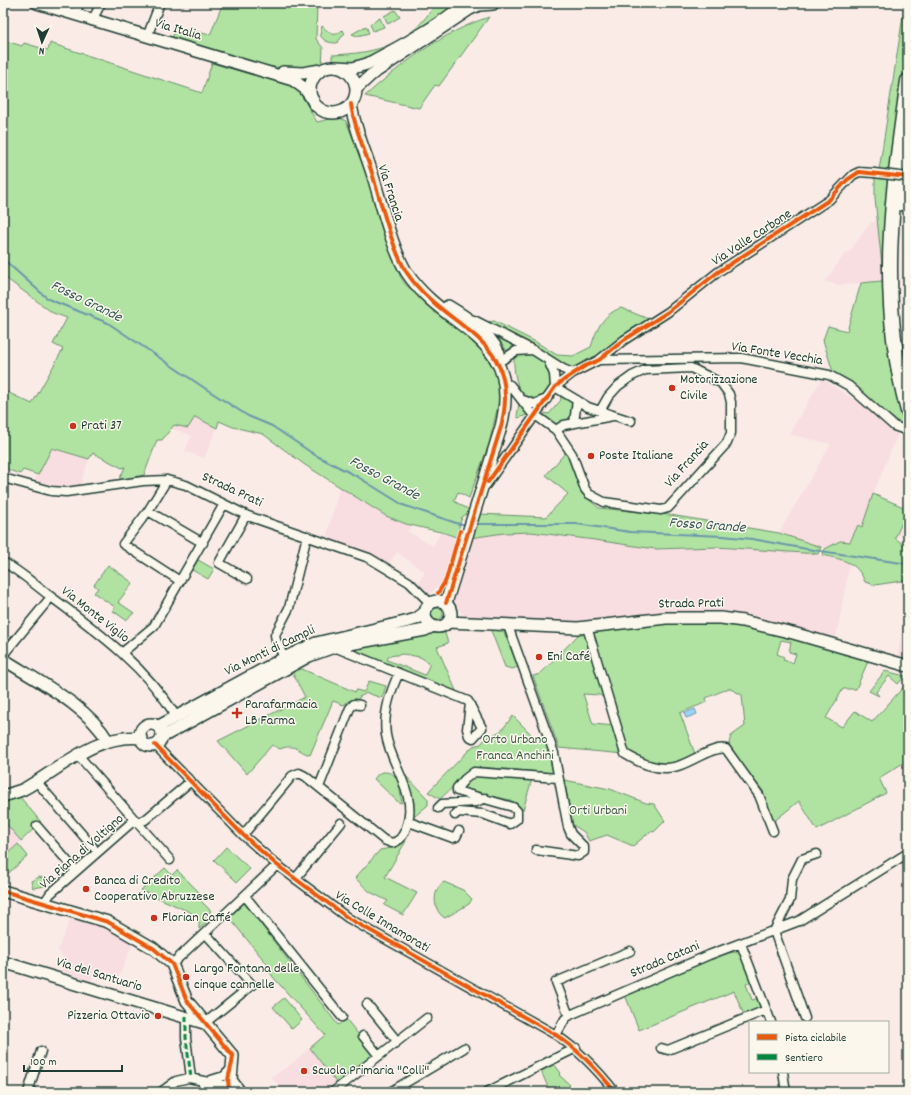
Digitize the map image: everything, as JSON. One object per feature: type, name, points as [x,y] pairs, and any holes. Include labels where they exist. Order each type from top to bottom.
[{"type":"highway","points":[[908,81],[893,187],[890,221],[889,271],[908,369]]},
{"type":"highway","points":[[908,149],[900,221],[899,271],[896,305],[898,364],[908,411]]},
{"type":"street","name":"Via Italia","points":[[37,3],[92,21],[293,80],[300,84],[313,100]]},
{"type":"street","points":[[74,15],[80,3]]},
{"type":"street","points":[[92,21],[101,3]]},
{"type":"street","points":[[147,37],[160,3]]},
{"type":"street","points":[[336,67],[348,72],[352,77],[356,89],[355,97],[351,104],[342,111],[334,112],[322,109],[313,100],[310,86],[313,79],[322,69],[336,67],[353,68],[367,64],[446,18],[463,3]]},
{"type":"street","points":[[356,89],[371,75],[470,9],[479,5],[492,3]]},
{"type":"street","name":"Via Italia","points":[[266,71],[303,73],[322,69]]},
{"type":"street","name":"Via Francia","points":[[351,104],[400,259],[416,284],[431,300],[486,345],[500,362]]},
{"type":"street","name":"Via Francia","points":[[334,112],[346,118],[359,133]]},
{"type":"street","name":"Via Valle Carbone","points":[[574,373],[599,360],[624,340],[668,312],[718,272],[829,200],[853,175],[859,172],[908,177]]},
{"type":"street","name":"Via Francia","points":[[416,284],[436,299],[464,316],[492,328],[533,350],[563,369],[574,373]]},
{"type":"street","name":"Via Francia","points":[[448,607],[479,498],[486,478],[498,456],[511,403],[500,362],[491,339],[464,316]]},
{"type":"street","points":[[500,362],[516,351],[533,350]]},
{"type":"street","name":"Via Fonte Vecchia","points":[[599,360],[741,358],[828,375],[849,386],[894,426],[908,431]]},
{"type":"street","points":[[548,359],[554,374],[555,387],[588,407],[631,421]]},
{"type":"street","name":"Via Francia","points":[[506,382],[536,416],[556,430],[573,450],[585,489],[597,500],[604,502],[661,510],[668,508],[727,443],[731,433],[731,402],[726,387],[691,368],[645,370],[632,376],[618,386],[608,397],[600,412]]},
{"type":"street","name":"Via Francia","points":[[479,498],[495,471],[536,416],[555,387],[574,373]]},
{"type":"street","points":[[520,399],[531,404],[548,399]]},
{"type":"street","points":[[574,423],[577,400]]},
{"type":"street","points":[[556,430],[564,425],[613,416]]},
{"type":"street","name":"Strada Prati","points":[[3,478],[51,490],[66,492],[143,481],[167,480],[186,486],[246,514],[355,552],[409,582],[427,608]]},
{"type":"street","points":[[167,480],[148,512],[123,544],[180,581]]},
{"type":"street","points":[[123,652],[154,626],[224,504]]},
{"type":"street","points":[[148,512],[203,543]]},
{"type":"street","points":[[246,514],[219,563],[247,579]]},
{"type":"street","points":[[284,658],[275,634],[288,608],[307,536]]},
{"type":"street","name":"Via Monte Viglio","points":[[3,562],[104,636],[123,652],[148,680],[176,716]]},
{"type":"street","points":[[3,655],[51,597]]},
{"type":"street","points":[[448,607],[450,619],[441,627],[433,626],[426,621],[427,608],[438,600],[448,607],[468,623]]},
{"type":"street","name":"Via Monti di Campli","points":[[159,736],[176,716],[284,658],[326,639],[419,618],[427,608]]},
{"type":"street","name":"Strada Prati","points":[[448,622],[508,626],[587,627],[666,618],[721,618],[743,621],[793,633],[908,666]]},
{"type":"street","points":[[159,736],[152,724],[144,726],[141,732],[141,738],[147,745],[159,736],[309,656],[334,647],[425,630],[433,626]]},
{"type":"street","points":[[508,626],[543,719],[554,753],[568,827],[572,834],[584,845],[584,850],[578,856],[536,850]]},
{"type":"street","points":[[587,627],[625,754],[646,765],[667,768],[680,766],[711,752],[723,748],[726,749],[759,795],[773,831]]},
{"type":"street","points":[[334,647],[468,701],[470,704]]},
{"type":"street","points":[[3,659],[79,709],[101,730],[108,741]]},
{"type":"street","points":[[244,835],[292,776],[299,773],[305,776],[388,842],[392,843],[399,840],[408,822],[407,790],[392,756],[386,736],[385,723],[388,702],[399,673]]},
{"type":"street","points":[[318,787],[350,708],[354,704],[360,705]]},
{"type":"street","name":"Via Colle Innamorati","points":[[159,736],[190,781],[244,835],[277,865],[348,918],[556,1035],[576,1048],[594,1066],[615,1092]]},
{"type":"street","points":[[3,796],[22,790],[78,755],[108,741],[124,738],[141,738]]},
{"type":"street","name":"Via Piana di Voltigno","points":[[78,755],[170,860]]},
{"type":"street","points":[[455,815],[458,812],[470,812],[483,814],[508,824],[516,821],[518,813],[515,808],[457,791],[457,788],[471,773],[478,771],[558,778]]},
{"type":"street","points":[[36,781],[93,847]]},
{"type":"street","name":"Via Piana di Voltigno","points":[[44,903],[50,894],[131,823],[145,820],[190,781]]},
{"type":"street","points":[[438,808],[442,804],[476,802],[485,798]]},
{"type":"street","points":[[408,822],[453,838],[456,837],[459,831]]},
{"type":"street","points":[[295,879],[341,823]]},
{"type":"street","points":[[37,826],[76,871]]},
{"type":"street","name":"Strada Catani","points":[[630,951],[556,982],[569,1016],[709,955],[774,931],[812,914],[908,853]]},
{"type":"street","points":[[805,1018],[774,931],[790,900],[792,879],[802,859],[817,854]]},
{"type":"street","points":[[172,964],[206,934],[277,865]]},
{"type":"street","points":[[3,891],[108,922],[153,948],[172,964],[187,1001],[233,1056],[231,1069],[232,1089],[191,1078],[179,1080],[161,1092]]},
{"type":"street","points":[[244,896],[342,1017]]},
{"type":"street","points":[[204,1023],[252,985],[206,934]]},
{"type":"street","points":[[740,944],[771,1021]]},
{"type":"street","name":"Via del Santuario","points":[[3,962],[182,1015],[204,1023]]},
{"type":"street","points":[[187,1001],[182,1015],[191,1078]]},
{"type":"street","points":[[367,1004],[397,1042]]},
{"type":"street","points":[[661,1048],[668,1050],[766,1010]]},
{"type":"street","points":[[556,1035],[565,1019],[569,1016]]},
{"type":"street","points":[[333,1092],[427,1018]]},
{"type":"street","points":[[363,1036],[379,1056]]},
{"type":"street","points":[[390,1092],[464,1048]]},
{"type":"street","points":[[487,1092],[576,1048]]},
{"type":"street","points":[[28,1092],[41,1051]]},
{"type":"street","points":[[206,1083],[224,1076],[231,1069]]},
{"type":"street","points":[[783,1073],[786,1092]]},
{"type":"street","points":[[206,1083],[214,1092]]},
{"type":"shaded area","points":[[871,222],[878,222],[883,275],[882,281],[837,285],[825,281],[846,253],[850,251]]},
{"type":"shaded area","points":[[822,379],[861,404],[898,433],[873,494],[862,527],[858,526],[849,542],[840,541],[826,549],[779,533],[831,444],[789,434]]},
{"type":"shaded area","points":[[195,417],[217,428],[204,458],[185,451],[192,436],[171,428],[174,425]]},
{"type":"shaded area","points":[[52,448],[89,459],[82,478],[81,487],[57,486],[35,480]]},
{"type":"shaded area","points":[[340,486],[386,516],[411,526],[408,532],[433,546],[441,532],[456,537],[443,580],[427,597],[417,586],[425,572],[397,552],[388,565],[371,555],[326,539]]},
{"type":"shaded area","points":[[904,520],[908,521],[908,541],[897,535]]},
{"type":"shaded area","points":[[531,532],[655,549],[717,547],[785,550],[818,554],[850,562],[835,642],[739,617],[583,624],[468,619],[451,601],[470,538],[504,533]]},
{"type":"shaded area","points":[[908,601],[908,660],[897,657]]},
{"type":"shaded area","points":[[3,820],[21,841],[3,858]]},
{"type":"shaded area","points":[[71,917],[103,928],[133,943],[118,978],[96,969],[91,981],[61,971],[64,962],[61,961],[63,956],[58,950]]},
{"type":"shaded area","name":"Scuola Primaria \"Colli\"","points":[[310,1048],[338,1085],[330,1092],[284,1092],[271,1077],[289,1066]]},
{"type":"green space","points":[[223,3],[317,3],[316,39],[323,48],[322,66],[297,70],[268,66],[172,38],[177,27],[210,35]]},
{"type":"green space","points":[[436,3],[459,3],[387,50],[356,63],[335,64],[332,61],[332,55],[364,52],[392,44],[415,29]]},
{"type":"green space","points":[[905,3],[908,3],[908,55],[890,171],[879,170]]},
{"type":"green space","points":[[395,10],[400,17],[388,24],[384,16]]},
{"type":"green space","points":[[489,17],[439,86],[435,85],[419,108],[365,96],[393,72],[423,50],[455,31]]},
{"type":"green space","points":[[380,18],[384,27],[373,31],[370,24]]},
{"type":"green space","points":[[322,26],[332,34],[339,33],[342,30],[345,33],[337,43],[325,41],[320,35]]},
{"type":"green space","points":[[366,26],[369,33],[357,36],[352,34]]},
{"type":"green space","points":[[3,40],[22,46],[24,43],[48,50],[50,43],[202,93],[212,63],[297,88],[317,122],[338,117],[346,121],[356,145],[400,276],[406,285],[479,346],[495,370],[500,397],[489,444],[469,498],[458,492],[454,501],[471,511],[462,517],[456,537],[406,524],[386,516],[305,465],[263,434],[233,427],[219,421],[217,428],[195,417],[188,428],[174,425],[162,440],[157,440],[144,475],[119,480],[125,467],[122,468],[93,453],[89,459],[52,448],[38,475],[23,470],[20,474],[3,468],[3,399],[7,392],[32,404],[63,349],[53,344],[67,318],[53,313],[3,276]]},
{"type":"green space","points":[[875,177],[889,179],[885,211],[885,234],[902,408],[908,428],[833,372],[823,340],[828,326],[847,331],[861,283],[882,281],[883,275],[875,199]]},
{"type":"green space","points":[[621,308],[651,320],[573,373],[486,322],[494,321],[536,342],[557,355],[573,356],[591,347],[601,323],[609,314]]},
{"type":"green space","points":[[496,335],[519,345],[507,351]]},
{"type":"green space","points":[[530,353],[545,360],[551,375],[550,390],[547,394],[536,401],[522,393],[515,374],[514,362],[516,354]]},
{"type":"green space","points":[[560,394],[573,404],[572,412],[567,421],[555,424],[544,415],[545,413],[549,414],[561,400]]},
{"type":"green space","points":[[519,403],[530,414],[518,418]]},
{"type":"green space","points":[[566,452],[582,494],[599,508],[670,515],[779,533],[821,547],[818,554],[717,547],[655,549],[531,532],[504,533],[470,538],[479,514],[546,517],[568,494],[546,475]]},
{"type":"green space","points":[[873,494],[908,509],[895,538],[908,548],[908,580],[875,585],[865,582],[858,570],[848,562],[823,555],[825,549],[840,541],[850,542],[858,525],[862,527]]},
{"type":"green space","points":[[198,560],[214,569],[208,579],[192,570]]},
{"type":"green space","points":[[108,565],[133,583],[118,602],[134,613],[126,620],[113,611],[115,607],[94,593],[98,588],[94,585]]},
{"type":"green space","points":[[437,608],[441,610],[443,614],[441,618],[437,620],[433,618],[431,614],[433,610]]},
{"type":"green space","points":[[665,623],[704,623],[753,627],[869,659],[856,689],[843,689],[826,718],[842,727],[855,711],[872,722],[908,682],[908,760],[879,778],[886,793],[817,830],[799,801],[773,822],[763,791],[731,750],[729,743],[731,736],[745,726],[742,695],[729,688],[706,698],[707,702],[680,713],[695,754],[667,766],[651,763],[629,754],[625,748],[612,706],[600,695],[583,694],[593,724],[615,726],[624,754],[559,748],[533,676],[540,674],[582,631]],"holes":[[[781,640],[791,642],[789,652],[796,654],[793,663],[783,660],[784,657],[777,654]]]},
{"type":"green space","points":[[443,627],[448,643],[437,647],[457,693],[344,650],[441,630]],"holes":[[[403,654],[420,657],[430,663],[425,675],[387,660],[389,656]]]},
{"type":"green space","points":[[490,628],[503,629],[518,667],[512,669],[505,667]]},
{"type":"green space","points":[[302,669],[355,692],[356,690],[364,692],[369,681],[386,686],[382,698],[367,693],[359,697],[357,702],[348,701],[344,705],[333,701],[310,755],[293,747],[285,747],[280,749],[272,745],[247,774],[218,741],[305,697],[292,672]]},
{"type":"green space","points":[[885,671],[905,676],[898,684],[889,676],[876,692],[879,696],[869,691]]},
{"type":"green space","name":"Orto Urbano Franca Anchini","points":[[513,716],[537,740],[546,737],[553,773],[479,767],[468,773],[440,799],[428,792],[473,746],[481,744],[486,738],[501,731]]},
{"type":"green space","points":[[382,772],[388,772],[396,777],[402,803],[398,802],[374,779]]},
{"type":"green space","points":[[476,774],[532,779],[523,810],[510,800],[459,789]]},
{"type":"green space","points":[[406,776],[428,799],[428,805],[415,816],[409,816],[404,779]]},
{"type":"green space","name":"Orti Urbani","points":[[564,780],[610,789],[646,803],[654,804],[665,821],[654,832],[651,831],[633,846],[607,835],[589,841],[584,832],[573,825]]},
{"type":"green space","points":[[20,797],[41,822],[21,841],[3,820],[3,802]]},
{"type":"green space","points":[[406,841],[385,877],[417,893],[403,915],[384,905],[388,901],[370,892],[355,878],[380,850],[397,847]]},
{"type":"green space","points":[[18,844],[28,856],[3,878],[3,858]]},
{"type":"green space","points":[[226,847],[250,869],[237,882],[214,860]]},
{"type":"green space","points":[[165,868],[172,875],[177,870],[199,892],[196,896],[211,911],[203,920],[206,923],[199,929],[199,922],[194,914],[141,890]]},
{"type":"green space","points":[[39,877],[46,879],[47,882],[45,886],[33,888],[31,881]]},
{"type":"green space","points":[[444,882],[463,890],[472,899],[469,904],[445,918],[438,910],[435,900],[437,890]]},
{"type":"green space","points":[[242,900],[338,1025],[346,1019],[375,1055],[338,1085],[310,1048],[325,1035],[273,977],[269,971],[271,969],[227,915]]},
{"type":"green space","points":[[736,952],[741,956],[752,981],[746,984],[752,1000],[759,998],[763,1008],[744,1015],[734,991],[639,1030],[625,995],[726,953]]},
{"type":"green space","points":[[284,998],[302,1020],[292,1029],[273,1007]]},
{"type":"green space","points":[[554,1064],[561,1073],[559,1075],[570,1085],[563,1092],[550,1092],[541,1071]]},
{"type":"water","points":[[695,709],[697,714],[686,718],[684,713]]},
{"type":"waterway","name":"Fosso Grande","points":[[3,259],[48,299],[108,323],[248,416],[272,426],[315,455],[358,477],[403,505],[459,524],[468,524]]},
{"type":"waterway","name":"Fosso Grande","points":[[474,524],[577,524],[630,532],[723,536],[752,539],[908,564]]},
{"type":"marked path","points":[[186,1016],[186,1038],[191,1078]]},
{"type":"cycle path","points":[[351,104],[357,130],[396,251],[407,273],[423,293],[460,323],[492,353],[502,372],[505,396],[501,427],[446,603]]},
{"type":"cycle path","points":[[488,482],[555,387],[564,380],[585,366],[599,360],[624,340],[668,312],[718,272],[829,200],[847,180],[859,172],[908,177]]},
{"type":"cycle path","points":[[438,593],[446,580],[460,531]]},
{"type":"cycle path","points":[[155,745],[243,835],[277,865],[348,918],[556,1035],[573,1047],[588,1061],[615,1092]]},
{"type":"cycle path","points":[[3,891],[108,922],[153,948],[172,964],[187,1001],[233,1056],[228,1078],[230,1092]]},
{"type":"place","name":"Motorizzazione Civile","points":[[672,388]]},
{"type":"place","name":"Prati 37","points":[[73,426]]},
{"type":"place","name":"Poste Italiane","points":[[591,456]]},
{"type":"place","name":"Eni Café","points":[[539,657]]},
{"type":"place","name":"Parafarmacia LB Farma","points":[[237,713]]},
{"type":"place","name":"Banca di Credito Cooperativo Abruzzese","points":[[86,889]]},
{"type":"place","name":"Florian Caffé","points":[[154,918]]},
{"type":"place","name":"Largo Fontana delle cinque cannelle","points":[[186,977]]},
{"type":"place","name":"Pizzeria Ottavio","points":[[158,1016]]},
{"type":"place","name":"Scuola Primaria \"Colli\"","points":[[304,1071]]}]
